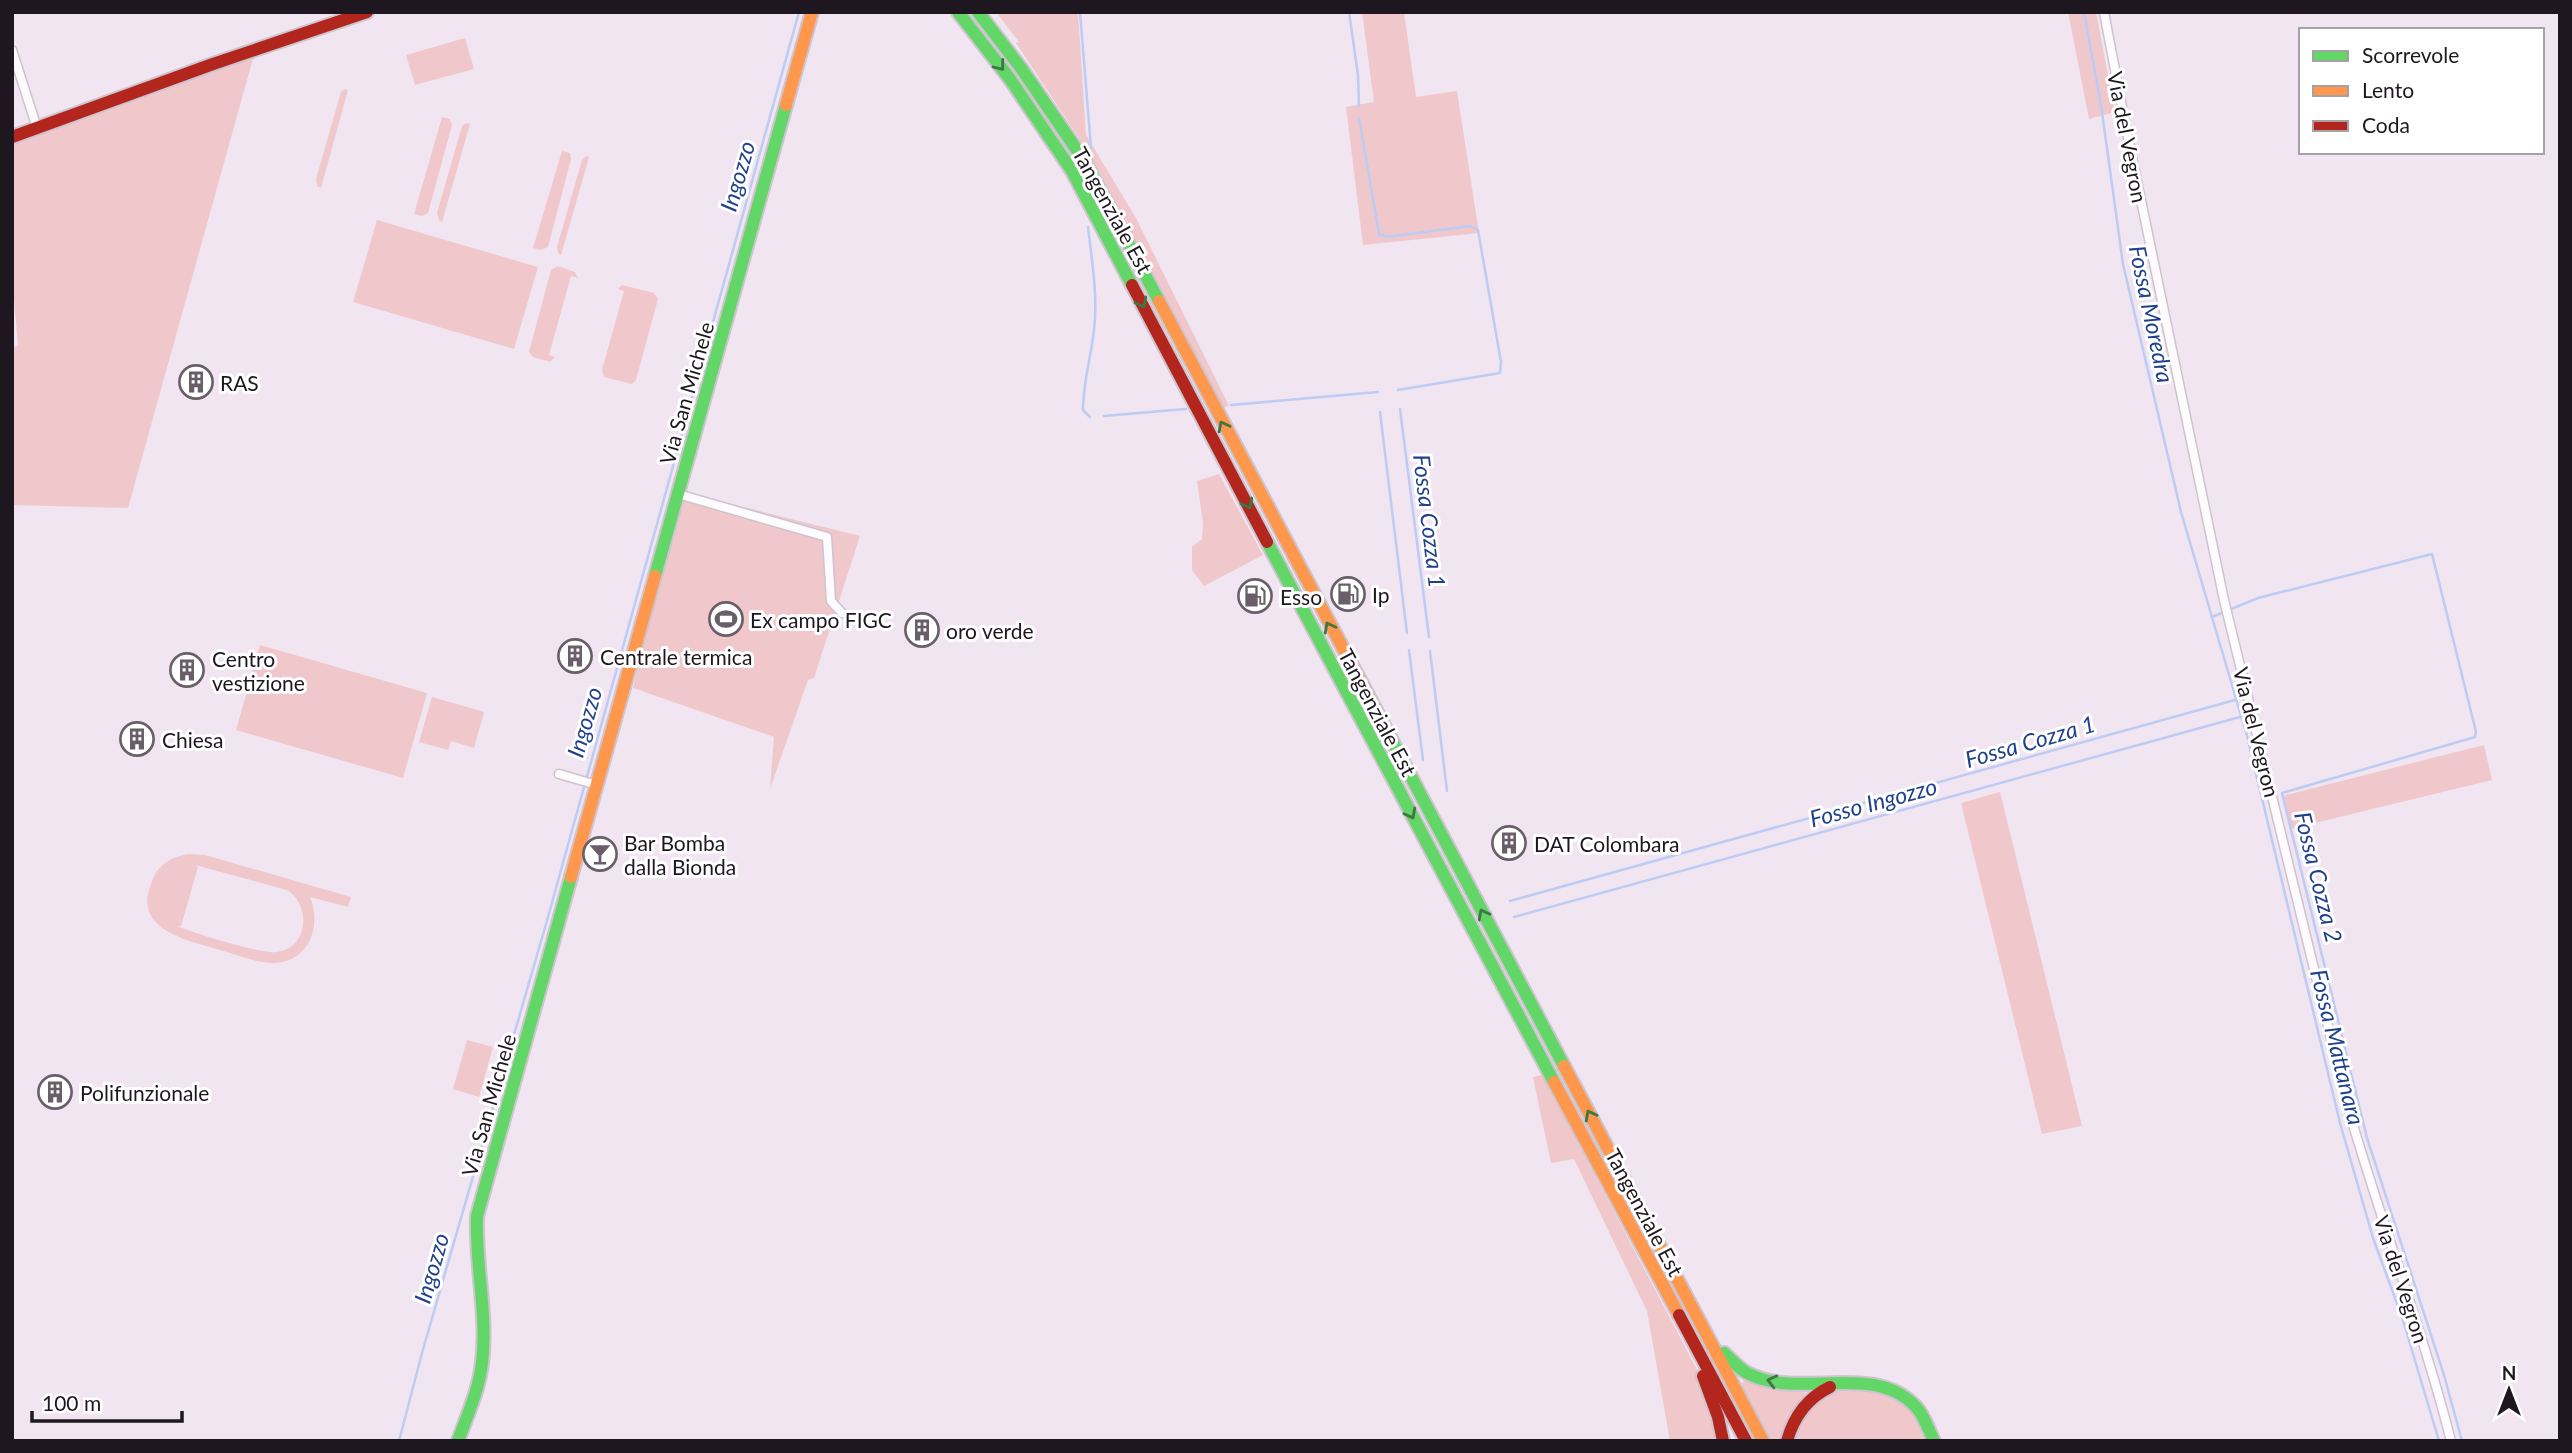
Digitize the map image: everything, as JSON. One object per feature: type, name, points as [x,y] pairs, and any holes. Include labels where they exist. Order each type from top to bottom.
[{"type":"main road","points":[[12,137],[367,12]]},
{"type":"main road","name":"Via San Michele","points":[[458,1441],[477,1385],[483,1354],[476,1265],[477,1216],[595,784],[812,12]]},
{"type":"main road","name":"Tangenziale Est","points":[[958,12],[1010,79],[1072,171],[1746,1441]]},
{"type":"main road","name":"Tangenziale Est","points":[[978,12],[1021,68],[1085,162],[1763,1441]]},
{"type":"main road","points":[[1681,1287],[1732,1364],[1773,1384],[1874,1383],[1903,1394],[1923,1417],[1934,1441]]},
{"type":"main road","points":[[1683,1322],[1718,1417],[1723,1441]]},
{"type":"main road","points":[[1787,1441],[1795,1417],[1804,1405],[1820,1391],[1840,1384]]},
{"type":"street","name":"Via del Vegron","points":[[2104,12],[2227,611],[2347,1104],[2365,1168],[2439,1393],[2451,1441]]},
{"type":"street","points":[[12,50],[37,128]]},
{"type":"street","points":[[678,494],[827,537],[831,601],[842,613]]},
{"type":"street","points":[[559,775],[595,784]]},
{"type":"shaded area","points":[[996,12],[1078,12],[1086,135],[1137,220],[1229,406],[1223,407],[1084,146],[1016,43],[1019,42]]},
{"type":"shaded area","points":[[1362,12],[1404,12],[1416,97],[1457,91],[1479,233],[1363,245],[1346,107],[1374,102]]},
{"type":"shaded area","points":[[2068,12],[2096,12],[2115,112],[2089,119]]},
{"type":"shaded area","points":[[465,38],[474,69],[415,85],[406,55]]},
{"type":"shaded area","points":[[254,55],[128,508],[12,505],[12,347],[18,346],[12,276],[12,140]]},
{"type":"shaded area","points":[[348,90],[321,188],[317,186],[316,179],[341,92]]},
{"type":"shaded area","points":[[442,117],[450,119],[452,125],[428,213],[422,216],[414,214]]},
{"type":"shaded area","points":[[470,124],[442,222],[437,213],[462,126]]},
{"type":"shaded area","points":[[562,151],[570,153],[571,159],[548,247],[541,250],[533,248]]},
{"type":"shaded area","points":[[586,156],[589,157],[561,255],[557,247],[582,160]]},
{"type":"shaded area","points":[[377,220],[538,267],[514,349],[353,302]]},
{"type":"shaded area","points":[[558,266],[575,272],[578,278],[571,276],[549,355],[555,357],[550,362],[533,357],[529,352],[551,270]]},
{"type":"shaded area","points":[[622,285],[654,293],[658,299],[636,380],[632,384],[604,377],[602,370],[624,291],[618,289]]},
{"type":"shaded area","points":[[1219,474],[1263,555],[1204,586],[1192,570],[1192,547],[1202,539],[1203,523],[1197,481]]},
{"type":"shaded area","points":[[687,493],[860,536],[814,678],[808,680],[770,789],[774,737],[633,688],[678,494]]},
{"type":"shaded area","points":[[260,645],[427,693],[403,778],[236,730]]},
{"type":"shaded area","points":[[432,697],[484,712],[474,748],[451,741],[448,750],[419,742]]},
{"type":"shaded area","points":[[2484,745],[2492,780],[2290,829],[2282,796]]},
{"type":"shaded area","points":[[2000,792],[2082,1126],[2042,1134],[1961,803]]},
{"type":"shaded area","points":[[182,855],[205,855],[351,897],[348,907],[310,897],[313,931],[304,950],[285,961],[266,963],[253,960],[193,942],[156,923],[149,912],[147,900],[151,884],[161,867]],"holes":[[[195,865],[287,890],[295,897],[303,915],[301,935],[288,949],[277,952],[257,950],[177,926],[181,926],[198,867]]]},
{"type":"shaded area","points":[[467,1040],[493,1047],[479,1097],[453,1089]]},
{"type":"shaded area","points":[[1542,1075],[1710,1394],[1721,1441],[1670,1441],[1647,1311],[1574,1159],[1551,1163],[1533,1077]]},
{"type":"shaded area","points":[[1745,1379],[1806,1391],[1782,1441],[1771,1441],[1741,1384]]},
{"type":"shaded area","points":[[1858,1386],[1901,1402],[1914,1416],[1926,1441],[1793,1441],[1804,1418],[1816,1402],[1833,1392]]},
{"type":"waterway","name":"Ingozzo","points":[[399,1441],[548,917],[799,12]]},
{"type":"waterway","name":"Fosso Ingozzo","points":[[1080,12],[1091,148]]},
{"type":"waterway","name":"Fossa Cozza 1","points":[[1349,12],[1358,75],[1359,106]]},
{"type":"waterway","name":"Fossa Mattanara","points":[[2084,12],[2101,105],[2123,264],[2181,512],[2247,736],[2340,1123],[2373,1238],[2402,1317],[2439,1441]]},
{"type":"waterway","name":"Fossa Cozza 1","points":[[1359,118],[1379,234],[1387,237],[1470,226],[1478,230],[1501,362],[1500,373],[1398,390]]},
{"type":"waterway","name":"Fosso Ingozzo","points":[[1088,227],[1095,317],[1083,410],[1090,417]]},
{"type":"waterway","name":"Fosso Ingozzo","points":[[1231,405],[1378,392]]},
{"type":"waterway","name":"Fosso Ingozzo","points":[[1104,416],[1186,409]]},
{"type":"waterway","name":"Fossa Cozza 1","points":[[1400,409],[1429,637]]},
{"type":"waterway","name":"Fosso Ingozzo","points":[[1380,412],[1407,633]]},
{"type":"waterway","name":"Fossa Cozza 2","points":[[2212,617],[2258,598],[2432,554],[2476,732],[2475,737],[2282,793],[2367,1138],[2444,1375],[2462,1441]]},
{"type":"waterway","name":"Fosso Ingozzo","points":[[1409,650],[1423,760]]},
{"type":"waterway","name":"Fossa Cozza 1","points":[[1430,651],[1447,791]]},
{"type":"waterway","name":"Fossa Cozza 1","points":[[1510,901],[2235,700]]},
{"type":"waterway","name":"Fosso Ingozzo","points":[[1514,917],[2240,717]]},
{"type":"traffic: fast","points":[[958,12],[1010,79],[1072,171],[1132,285]]},
{"type":"traffic: fast","points":[[978,12],[1021,68],[1085,162],[1159,301]]},
{"type":"traffic: fast","points":[[655,576],[786,105]]},
{"type":"traffic: fast","points":[[1267,542],[1554,1082]]},
{"type":"traffic: fast","points":[[1371,701],[1564,1066]]},
{"type":"traffic: fast","points":[[458,1441],[475,1393],[482,1363],[483,1327],[477,1216],[571,877]]},
{"type":"traffic: fast","points":[[1724,1353],[1746,1372],[1769,1381],[1791,1384],[1858,1383],[1899,1393],[1919,1410],[1934,1441]]},
{"type":"traffic: slow","points":[[786,105],[812,12]]},
{"type":"traffic: slow","points":[[1159,301],[1371,701]]},
{"type":"traffic: slow","points":[[571,877],[655,576]]},
{"type":"traffic: slow","points":[[1564,1066],[1763,1441]]},
{"type":"traffic: slow","points":[[1554,1082],[1679,1315]]},
{"type":"traffic: jam","points":[[12,137],[367,12]]},
{"type":"traffic: jam","points":[[1132,285],[1267,542]]},
{"type":"traffic: jam","points":[[1679,1315],[1746,1441]]},
{"type":"traffic: jam","points":[[1703,1376],[1718,1417],[1723,1441]]},
{"type":"traffic: jam","points":[[1787,1441],[1802,1409],[1830,1387]]},
{"type":"place","name":"RAS","points":[[196,382]]},
{"type":"place","name":"Ip","points":[[1348,594]]},
{"type":"place","name":"Esso","points":[[1255,596]]},
{"type":"place","name":"Ex campo FIGC","points":[[726,619]]},
{"type":"place","name":"oro verde","points":[[922,630]]},
{"type":"place","name":"Centrale termica","points":[[575,656]]},
{"type":"place","name":"Centro vestizione","points":[[187,670]]},
{"type":"place","name":"Chiesa","points":[[137,739]]},
{"type":"place","name":"DAT Colombara","points":[[1509,843]]},
{"type":"place","name":"Bar Bomba dalla Bionda","points":[[600,854]]},
{"type":"place","name":"Polifunzionale","points":[[55,1092]]},
{"type":"water label","name":"Fossa Moredra","points":[[2152,314]]}]
